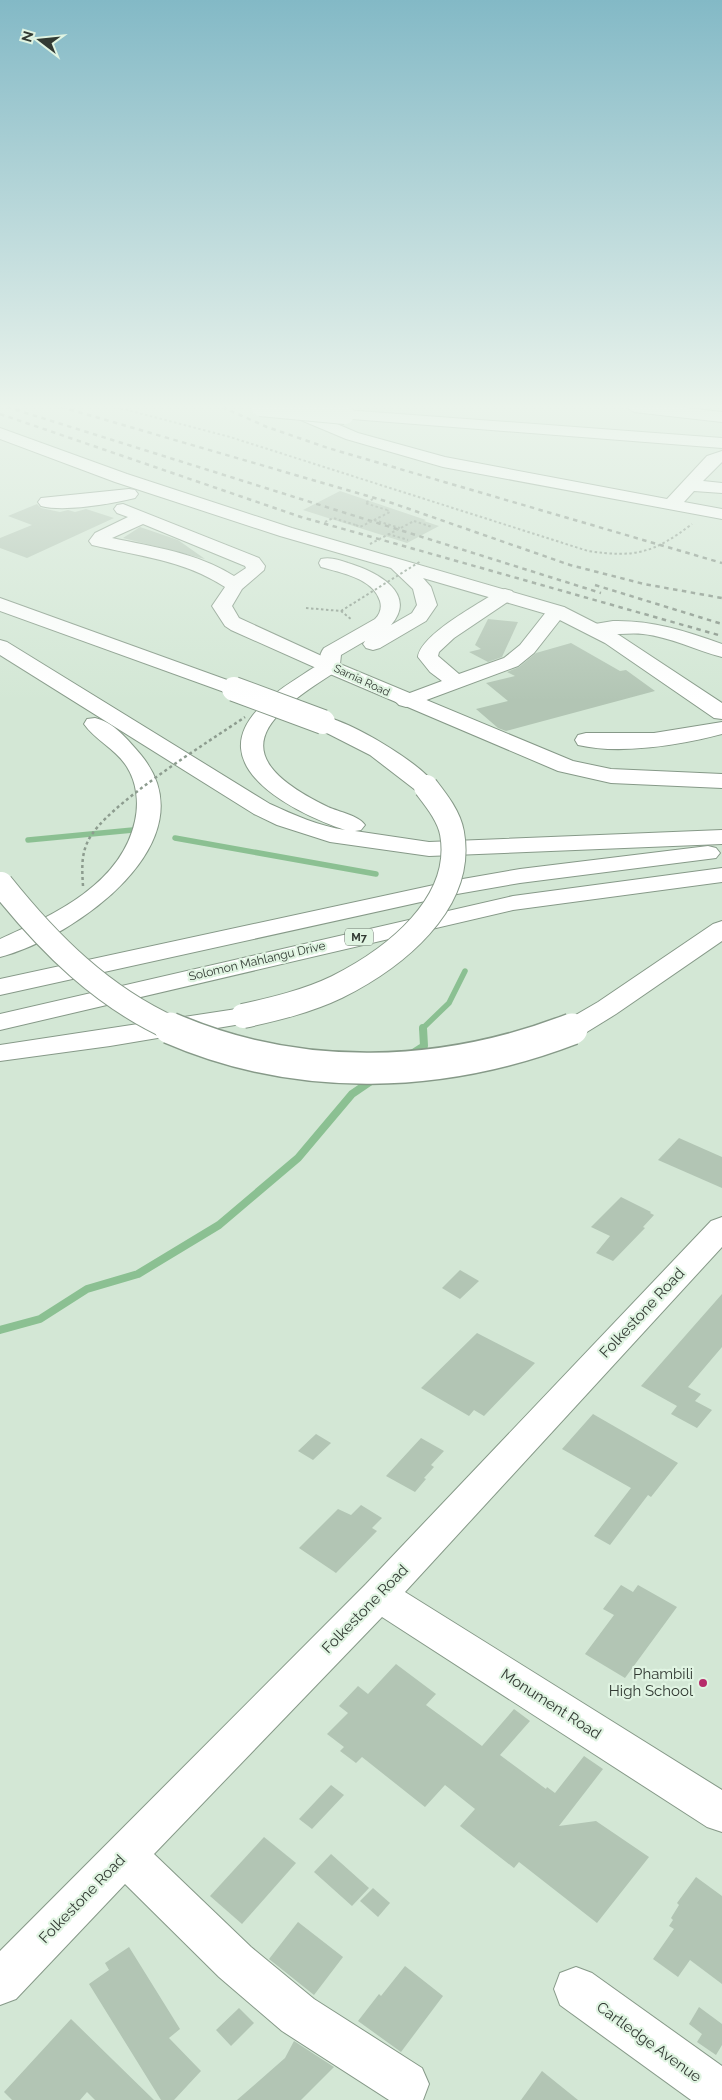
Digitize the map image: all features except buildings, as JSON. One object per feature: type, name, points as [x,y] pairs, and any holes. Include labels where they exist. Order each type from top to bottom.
[{"type":"main road","points":[[129,505],[143,517],[254,564],[255,570],[235,585],[222,606],[232,622],[330,667]]},
{"type":"main road","points":[[136,505],[371,579],[387,594],[391,610],[387,619]]},
{"type":"main road","points":[[202,505],[386,562],[557,611],[596,629],[722,713]]},
{"type":"main road","points":[[671,505],[715,513]]},
{"type":"main road","points":[[143,517],[101,536],[98,541],[175,557],[213,571],[235,585]]},
{"type":"main road","points":[[386,562],[416,580],[422,586],[427,599],[425,611],[419,617],[330,667],[276,704],[255,731],[253,745],[255,759],[263,773],[281,790],[292,798],[331,818],[368,829],[406,836],[516,844]]},
{"type":"main road","points":[[416,580],[438,576]]},
{"type":"main road","name":"Sarnia Road","points":[[416,580],[406,588],[405,606],[363,634],[331,652],[330,667],[550,761],[610,776],[722,782]]},
{"type":"main road","points":[[457,682],[434,665],[428,657],[429,650],[436,642],[506,595]]},
{"type":"main road","points":[[0,604],[323,722],[373,747],[395,761],[426,788],[443,810],[452,832],[454,847],[450,874],[444,890],[437,905],[424,924],[402,946],[370,969],[337,987],[290,1006],[243,1016],[110,1038],[0,1052]]},
{"type":"main road","points":[[406,701],[511,662],[527,649],[557,611]]},
{"type":"main road","points":[[596,629],[621,625],[647,627],[722,651]]},
{"type":"main road","points":[[0,646],[262,809],[292,823],[330,835],[429,849],[722,836]]},
{"type":"main road","points":[[0,663],[91,721],[124,745],[144,775],[149,796],[148,822],[138,845],[118,875],[92,899],[59,921],[0,949]]},
{"type":"main road","points":[[586,740],[648,741],[722,728]]},
{"type":"main road","name":"M7","points":[[0,987],[457,887],[520,876],[722,851]]},
{"type":"main road","name":"Solomon Mahlangu Drive","points":[[0,1022],[513,903],[722,875]]},
{"type":"main road","points":[[1,883],[26,918],[46,939],[120,1001],[183,1035],[232,1053],[272,1062],[316,1068],[417,1068],[496,1056],[546,1040],[572,1029],[607,1008],[722,929]]},
{"type":"main road","name":"Folkestone Road","points":[[0,1983],[379,1595],[722,1228]]},
{"type":"main road","name":"Monument Road","points":[[379,1595],[722,1814]]},
{"type":"main road","points":[[125,1855],[234,1962],[298,2015],[406,2084]]},
{"type":"main road","name":"Cartledge Avenue","points":[[576,1989],[722,2094]]},
{"type":"path","points":[[326,522],[334,518],[360,527],[390,512],[371,505]]},
{"type":"path","points":[[444,505],[588,551],[627,556],[648,553],[664,546],[715,513]]},
{"type":"path","points":[[374,520],[400,528]]},
{"type":"path","points":[[370,544],[414,521],[432,527]]},
{"type":"path","points":[[388,534],[408,540]]},
{"type":"path","points":[[341,611],[421,561]]},
{"type":"path","points":[[306,608],[341,611],[354,622],[363,634]]},
{"type":"path","points":[[83,886],[82,859],[88,840],[98,826],[136,793],[228,731],[251,712]]},
{"type":"waterway","points":[[28,840],[133,830]]},
{"type":"waterway","points":[[175,838],[376,874]]},
{"type":"waterway","points":[[423,1028],[449,1003],[465,971]]},
{"type":"waterway","points":[[410,1055],[424,1046],[423,1028]]},
{"type":"waterway","points":[[0,1330],[40,1319],[87,1289],[138,1274],[219,1225],[298,1158],[352,1094],[374,1079]]},
{"type":"railway","points":[[266,505],[301,517],[722,636]]},
{"type":"railway","points":[[320,505],[601,593]]},
{"type":"railway","points":[[398,505],[570,565],[644,584],[722,598]]},
{"type":"railway","points":[[523,505],[722,563]]},
{"type":"railway","points":[[595,585],[722,624]]},
{"type":"place","name":"Phambili High School","points":[[703,1683]]}]
